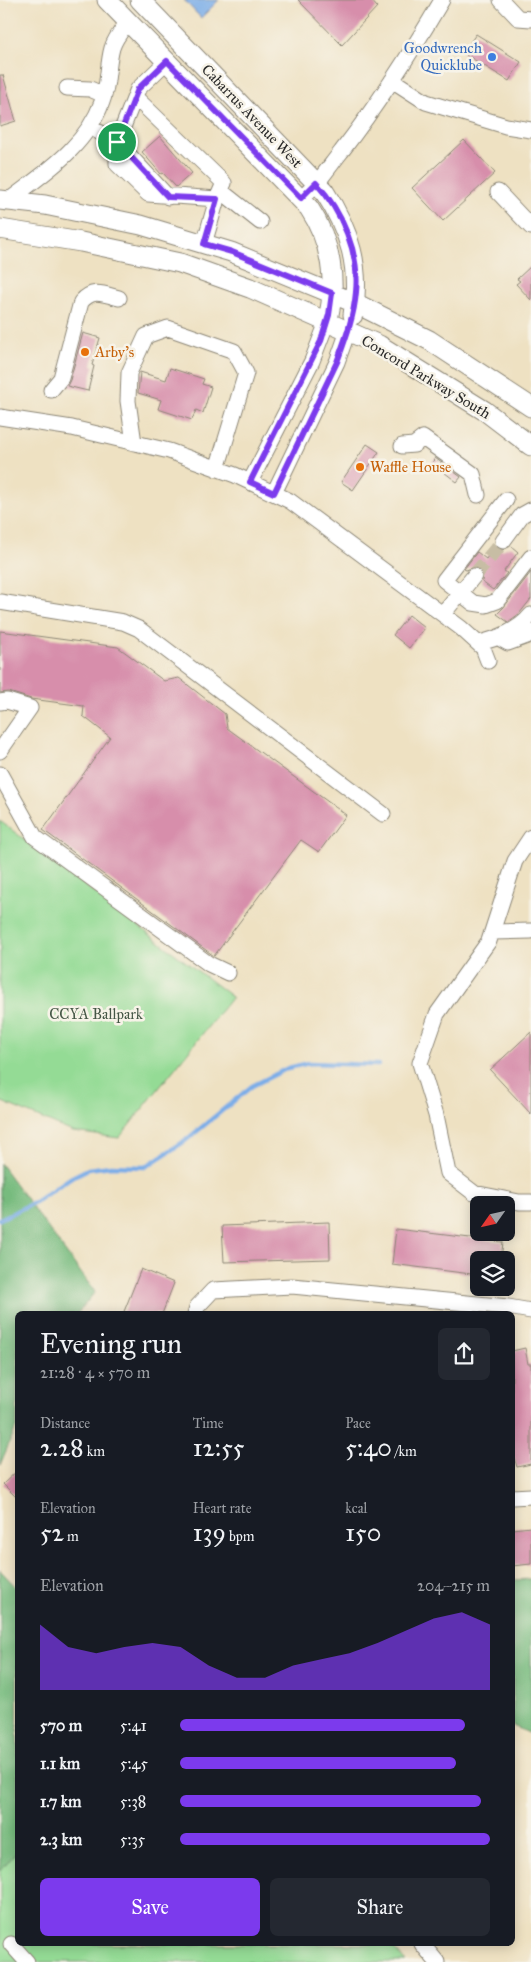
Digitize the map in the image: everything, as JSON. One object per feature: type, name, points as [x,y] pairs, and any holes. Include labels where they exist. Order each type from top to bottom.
[{"type":"main road","name":"Cabarrus Avenue West","points":[[107,0],[301,198],[314,215],[327,245],[331,261],[332,293],[327,322]]},
{"type":"main road","name":"Cabarrus Avenue West","points":[[140,0],[316,183],[336,210],[350,244],[356,272],[355,304],[348,331]]},
{"type":"main road","points":[[128,22],[135,18],[145,23],[204,81],[221,84]]},
{"type":"main road","name":"Concord Parkway South","points":[[4,200],[45,205],[141,225],[232,252],[332,293],[429,340],[531,407]]},
{"type":"main road","name":"Concord Parkway South","points":[[0,229],[81,242],[180,263],[250,288],[378,345],[485,411],[531,446]]},
{"type":"street","points":[[301,198],[316,183],[365,121],[421,37],[442,0]]},
{"type":"street","points":[[501,0],[518,18],[531,19]]},
{"type":"street","points":[[4,200],[62,160],[90,127],[108,82],[112,49],[117,36],[128,22]]},
{"type":"street","points":[[167,61],[138,89],[117,142],[117,164],[148,194],[168,197],[219,195],[260,222]]},
{"type":"street","points":[[392,80],[426,102],[506,126],[531,130]]},
{"type":"street","points":[[68,88],[90,90],[104,95]]},
{"type":"street","points":[[135,97],[224,183],[204,244]]},
{"type":"street","points":[[90,127],[117,142]]},
{"type":"street","points":[[44,174],[41,195],[45,205]]},
{"type":"street","points":[[498,192],[531,227]]},
{"type":"street","points":[[51,390],[61,378],[81,302],[87,294],[96,292],[119,298]]},
{"type":"street","points":[[250,482],[312,361],[327,322]]},
{"type":"street","points":[[134,442],[128,401],[129,373],[146,336],[168,328],[234,351],[246,373],[217,469]]},
{"type":"street","points":[[274,493],[337,362],[348,331]]},
{"type":"street","points":[[0,417],[72,428],[169,451],[274,493],[290,501],[443,614],[483,648],[488,661]]},
{"type":"street","points":[[402,446],[414,445],[423,438],[473,474],[478,495]]},
{"type":"street","points":[[506,500],[444,580],[473,603],[486,605],[497,601],[531,556]]},
{"type":"street","points":[[503,540],[522,515],[531,510]]},
{"type":"street","points":[[443,614],[474,576]]},
{"type":"street","points":[[0,602],[123,622],[139,629],[383,814]]},
{"type":"street","points":[[478,643],[499,638],[502,634],[517,628],[531,615]]},
{"type":"street","points":[[499,638],[508,644],[527,636],[531,632]]},
{"type":"street","points":[[0,702],[30,708],[0,751]]},
{"type":"street","points":[[0,774],[35,837],[209,964],[228,973]]},
{"type":"street","points":[[531,837],[515,861],[489,941],[437,1014],[420,1063],[436,1115],[448,1173],[474,1193],[519,1202],[531,1202]]},
{"type":"street","points":[[492,932],[531,931]]},
{"type":"street","points":[[196,1311],[197,1307],[213,1290],[292,1286],[508,1307],[531,1311]]},
{"type":"street","points":[[515,1497],[531,1496]]},
{"type":"street","points":[[10,1944],[27,1962]]},
{"type":"street","points":[[424,1946],[437,1962]]},
{"type":"green space","name":"CCYA Ballpark","points":[[0,821],[232,997],[119,1138],[73,1132],[0,1101]]},
{"type":"green space","points":[[0,1163],[95,1292],[79,1311],[15,1311],[15,1430],[0,1465]]},
{"type":"green space","points":[[0,1570],[15,1586],[15,1854],[0,1872]]},
{"type":"green space","points":[[531,1579],[531,1734],[515,1727],[515,1580]]},
{"type":"green space","points":[[15,1853],[15,1946],[391,1946],[406,1962],[0,1962],[0,1872]]},
{"type":"water","points":[[184,0],[219,0],[201,18]]},
{"type":"building","points":[[298,0],[371,0],[377,7],[342,45]]},
{"type":"building","name":"Goodwrench Quicklube","points":[[476,34],[521,62],[509,81],[463,53]]},
{"type":"building","points":[[0,75],[3,75],[16,121],[0,126]]},
{"type":"building","points":[[160,136],[192,173],[176,187],[163,173],[161,174],[142,152]]},
{"type":"building","points":[[464,140],[495,173],[443,221],[412,188]]},
{"type":"building","points":[[531,266],[531,300],[516,284],[520,281],[517,279]]},
{"type":"building","name":"Arby's","points":[[83,333],[100,338],[92,365],[94,366],[88,391],[67,386]]},
{"type":"building","points":[[170,368],[204,379],[202,384],[211,387],[203,413],[196,410],[192,420],[158,409],[161,400],[138,393],[140,372],[166,380]]},
{"type":"building","name":"Waffle House","points":[[367,444],[379,452],[353,490],[341,482]]},
{"type":"building","points":[[435,458],[461,477],[457,482],[432,463]]},
{"type":"building","points":[[495,546],[502,550],[511,546],[518,552],[504,571],[507,573],[493,590],[482,582],[483,573],[480,568],[464,569],[477,552],[486,559]]},
{"type":"building","points":[[531,572],[531,599],[519,614],[508,622],[497,614]]},
{"type":"building","points":[[409,615],[425,628],[409,648],[393,635]]},
{"type":"building","points":[[0,631],[118,647],[164,681],[179,678],[225,714],[227,728],[346,815],[319,852],[301,840],[214,956],[43,830],[110,737],[83,716],[84,706],[31,699],[9,692],[0,693]]},
{"type":"building","points":[[531,1032],[531,1114],[490,1070]]},
{"type":"building","points":[[329,1222],[330,1259],[224,1262],[222,1226]]},
{"type":"building","points":[[396,1229],[470,1238],[470,1241],[503,1242],[502,1251],[470,1251],[470,1274],[392,1264]]},
{"type":"building","points":[[141,1269],[174,1283],[163,1311],[124,1311]]},
{"type":"building","points":[[525,1348],[528,1364],[531,1364],[531,1464],[517,1467],[515,1461],[515,1350]]},
{"type":"building","points":[[15,1473],[15,1496],[3,1484]]},
{"type":"building","points":[[531,1527],[531,1564],[515,1566],[515,1529]]},
{"type":"waterway","points":[[0,1219],[35,1202],[70,1178],[88,1169],[111,1166],[145,1167],[185,1141],[252,1086],[288,1068],[309,1063],[378,1065]]},
{"type":"tunnel","points":[[474,576],[503,541]]},
{"type":"place","name":"Goodwrench Quicklube","points":[[492,57]]},
{"type":"place","name":"Arby's","points":[[85,352]]},
{"type":"place","name":"Waffle House","points":[[360,467]]},
{"type":"route","points":[[167,61],[301,198],[316,183],[324,191],[344,227],[352,250],[357,286],[346,340],[274,493],[250,482],[321,341],[329,315],[332,293],[232,252],[204,244],[217,199],[168,197],[117,142],[138,89],[167,61]]}]
